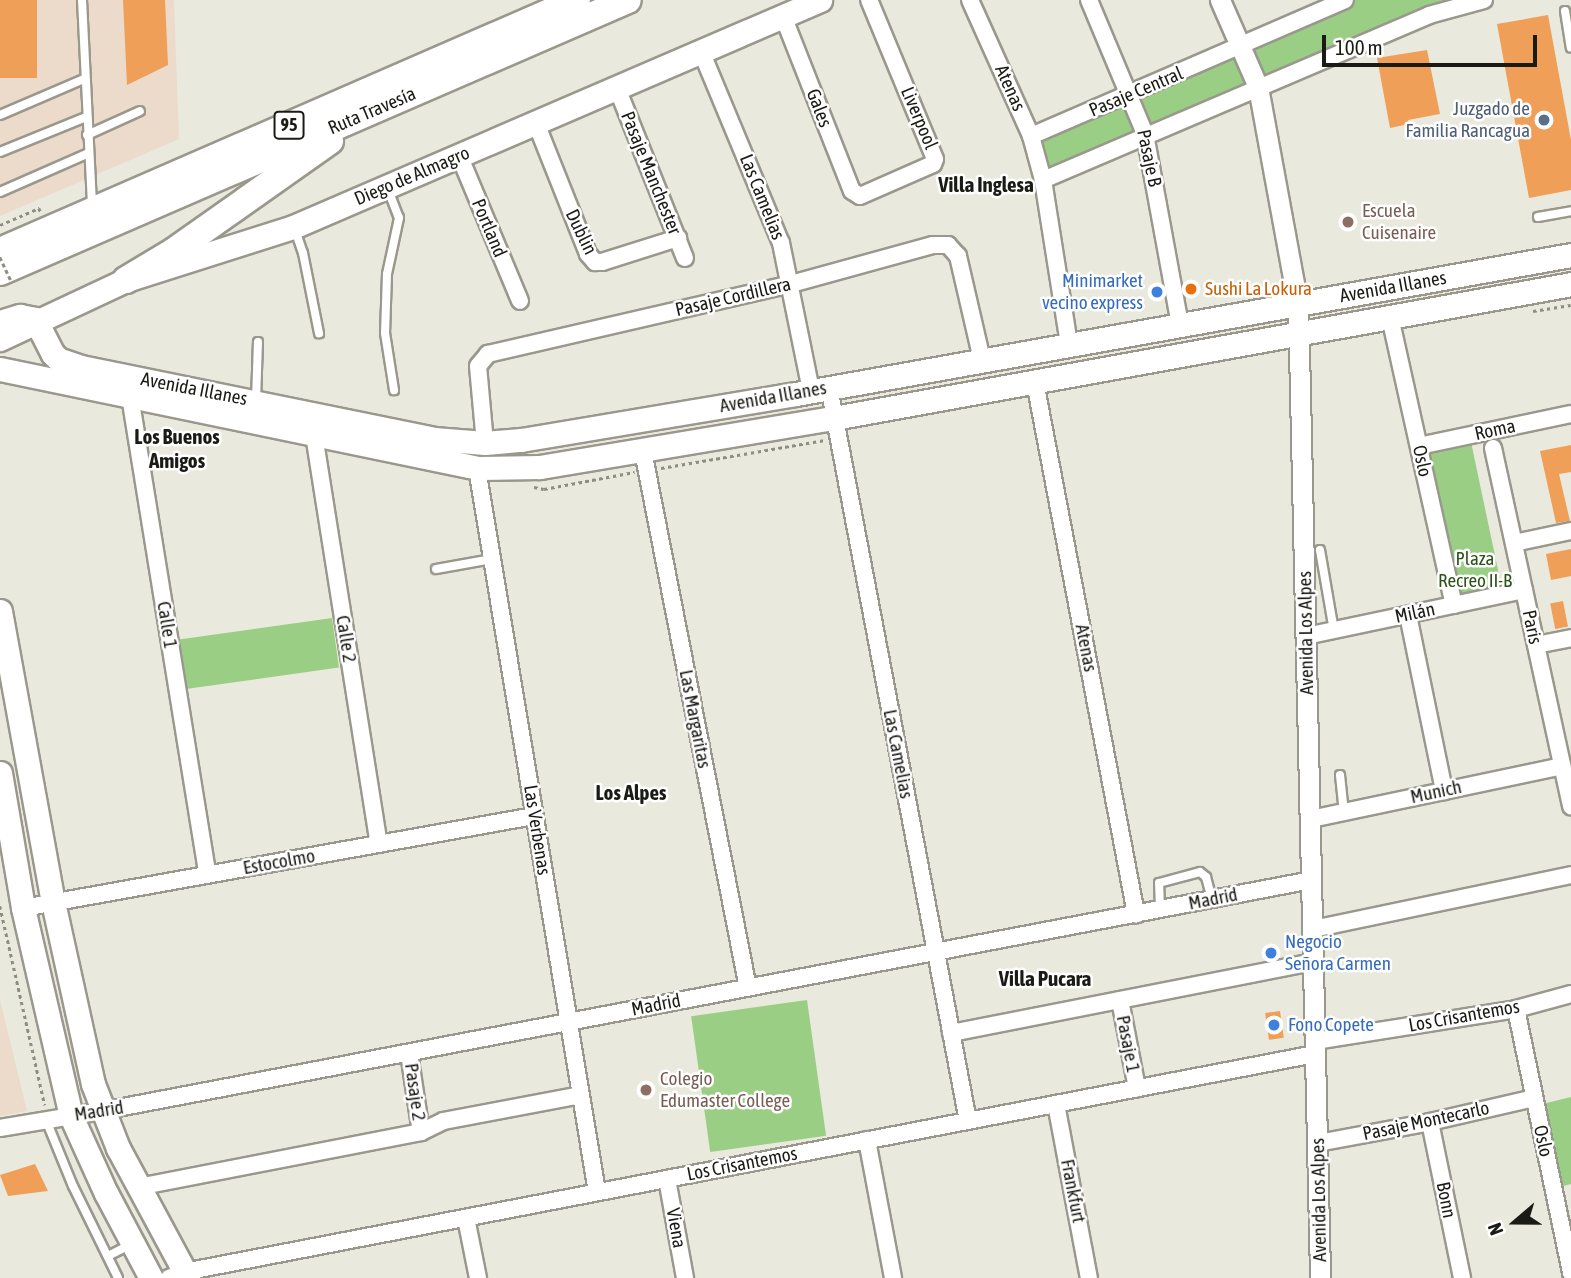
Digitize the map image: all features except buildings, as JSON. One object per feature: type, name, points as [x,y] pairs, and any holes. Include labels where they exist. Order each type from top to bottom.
[{"type":"highway","name":"Ruta Travesía","points":[[0,251],[578,0]]},
{"type":"highway","name":"Ruta Travesía","points":[[5,277],[387,104],[628,0]]},
{"type":"highway","points":[[126,280],[174,251],[387,104]]},
{"type":"main road","name":"Diego de Almagro","points":[[0,339],[126,280],[293,227],[820,0]]},
{"type":"main road","name":"Avenida Illanes","points":[[0,369],[257,401],[434,439],[485,443],[521,440],[820,389],[1571,254]]},
{"type":"main road","name":"Avenida Illanes","points":[[39,321],[49,347],[58,359],[129,386],[314,435],[477,468],[540,467],[834,418],[1571,284]]},
{"type":"main road","points":[[0,322],[26,316],[39,321]]},
{"type":"main road","points":[[0,611],[52,902],[84,1050],[102,1111],[181,1276]]},
{"type":"main road","points":[[0,773],[23,908],[84,1181],[133,1243],[151,1278]]},
{"type":"street","name":"Liverpool","points":[[860,195],[933,163],[935,159],[869,0]]},
{"type":"street","name":"Atenas","points":[[970,0],[1031,136],[1043,180],[1069,345]]},
{"type":"street","name":"Pasaje B","points":[[1090,0],[1132,95],[1145,134],[1180,325]]},
{"type":"street","name":"Avenida Los Alpes","points":[[1220,0],[1258,88],[1298,304],[1320,1278]]},
{"type":"street","name":"Pasaje Central","points":[[1031,136],[1132,95],[1345,0]]},
{"type":"street","points":[[1043,180],[1445,5],[1484,0]]},
{"type":"street","name":"Gales","points":[[783,16],[852,191],[860,195]]},
{"type":"street","name":"Las Camelias","points":[[701,51],[781,243],[820,389],[834,418],[968,1121]]},
{"type":"street","name":"Pasaje Manchester","points":[[617,88],[685,258]]},
{"type":"street","name":"Dublin","points":[[536,123],[588,254],[595,262],[678,238]]},
{"type":"street","name":"Portland","points":[[459,155],[520,300]]},
{"type":"street","name":"Pasaje Cordillera","points":[[485,443],[478,366],[488,354],[791,284],[933,244],[948,244],[958,256],[982,360]]},
{"type":"street","name":"Oslo","points":[[1390,317],[1454,605]]},
{"type":"street","name":"Atenas","points":[[1035,382],[1136,914]]},
{"type":"street","name":"Calle 1","points":[[129,386],[207,874]]},
{"type":"street","name":"Roma","points":[[1419,446],[1571,414]]},
{"type":"street","name":"Calle 2","points":[[314,435],[379,844]]},
{"type":"street","name":"Paris","points":[[1493,448],[1571,807]]},
{"type":"street","name":"Las Margaritas","points":[[643,451],[748,988]]},
{"type":"street","name":"Las Verbenas","points":[[477,468],[597,1192]]},
{"type":"street","points":[[1514,543],[1571,531]]},
{"type":"street","name":"Milán","points":[[1306,636],[1524,590]]},
{"type":"street","points":[[1408,615],[1444,791]]},
{"type":"street","points":[[1536,645],[1571,638]]},
{"type":"street","name":"Munich","points":[[1311,819],[1562,766]]},
{"type":"street","name":"Estocolmo","points":[[23,908],[534,816]]},
{"type":"street","points":[[1313,929],[1571,876]]},
{"type":"street","name":"Madrid","points":[[0,1128],[409,1053],[1312,880]]},
{"type":"street","points":[[951,1033],[1314,962]]},
{"type":"street","name":"Los Crisantemos","points":[[181,1276],[466,1217],[1137,1088],[1315,1048],[1516,1009],[1571,994]]},
{"type":"street","name":"Pasaje 1","points":[[1120,1000],[1137,1088]]},
{"type":"street","name":"Oslo","points":[[1516,1009],[1571,1273]]},
{"type":"street","name":"Pasaje 2","points":[[409,1053],[421,1132]]},
{"type":"street","points":[[138,1187],[421,1132],[444,1121],[581,1095]]},
{"type":"street","name":"Pasaje Montecarlo","points":[[1318,1143],[1430,1122],[1534,1098]]},
{"type":"street","name":"Frankfurt","points":[[1056,1104],[1090,1278]]},
{"type":"street","name":"Bonn","points":[[1430,1122],[1462,1278]]},
{"type":"street","points":[[867,1140],[893,1278]]},
{"type":"street","name":"Viena","points":[[667,1179],[685,1278]]},
{"type":"street","points":[[1554,1194],[1571,1191]]},
{"type":"street","points":[[466,1217],[478,1278]]},
{"type":"lane","points":[[82,0],[92,211]]},
{"type":"lane","points":[[1565,11],[1571,48]]},
{"type":"lane","points":[[0,115],[84,79]]},
{"type":"lane","points":[[87,135],[140,111]]},
{"type":"lane","points":[[0,152],[86,117]]},
{"type":"lane","points":[[0,192],[89,153]]},
{"type":"lane","points":[[387,187],[399,218],[387,274],[385,333],[394,390]]},
{"type":"lane","points":[[1538,217],[1571,211]]},
{"type":"lane","points":[[293,227],[303,253],[319,333]]},
{"type":"lane","points":[[257,401],[258,342]]},
{"type":"lane","points":[[1320,550],[1334,631]]},
{"type":"lane","points":[[436,569],[492,559]]},
{"type":"lane","points":[[1340,775],[1345,812]]},
{"type":"lane","points":[[1160,909],[1159,883],[1200,872],[1206,877],[1212,899]]},
{"type":"lane","points":[[46,1120],[84,1181],[108,1256],[118,1278]]},
{"type":"lane","points":[[108,1256],[133,1243]]},
{"type":"path","points":[[0,257],[5,277]]},
{"type":"shaded area","points":[[0,0],[174,0],[179,139],[0,216]]},
{"type":"shaded area","points":[[0,1000],[27,1111],[0,1116]]},
{"type":"green space","points":[[1354,0],[1470,0],[1045,175],[1035,138]]},
{"type":"green space","name":"Plaza Recreo II-B","points":[[1471,442],[1501,584],[1496,592],[1462,600],[1456,595],[1429,457],[1433,449]]},
{"type":"green space","points":[[332,618],[339,668],[181,690],[174,640]]},
{"type":"green space","points":[[807,1000],[826,1136],[710,1152],[691,1016]]},
{"type":"green space","points":[[1571,1097],[1571,1184],[1556,1188],[1538,1105]]},
{"type":"place","name":"Juzgado de Familia Rancagua","points":[[1544,120]]},
{"type":"place","name":"Escuela Cuisenaire","points":[[1348,222]]},
{"type":"place","name":"Sushi La Lokura","points":[[1191,289]]},
{"type":"place","name":"Minimarket vecino express","points":[[1157,292]]},
{"type":"place","name":"Negocio Señora Carmen","points":[[1271,953]]},
{"type":"place","name":"Fono Copete","points":[[1274,1025]]},
{"type":"place","name":"Colegio Edumaster College","points":[[646,1090]]},
{"type":"district","name":"Villa Inglesa","points":[[986,184]]},
{"type":"district","name":"Los Buenos Amigos","points":[[177,448]]},
{"type":"district","name":"Los Alpes","points":[[631,792]]},
{"type":"district","name":"Villa Pucara","points":[[1045,978]]}]
